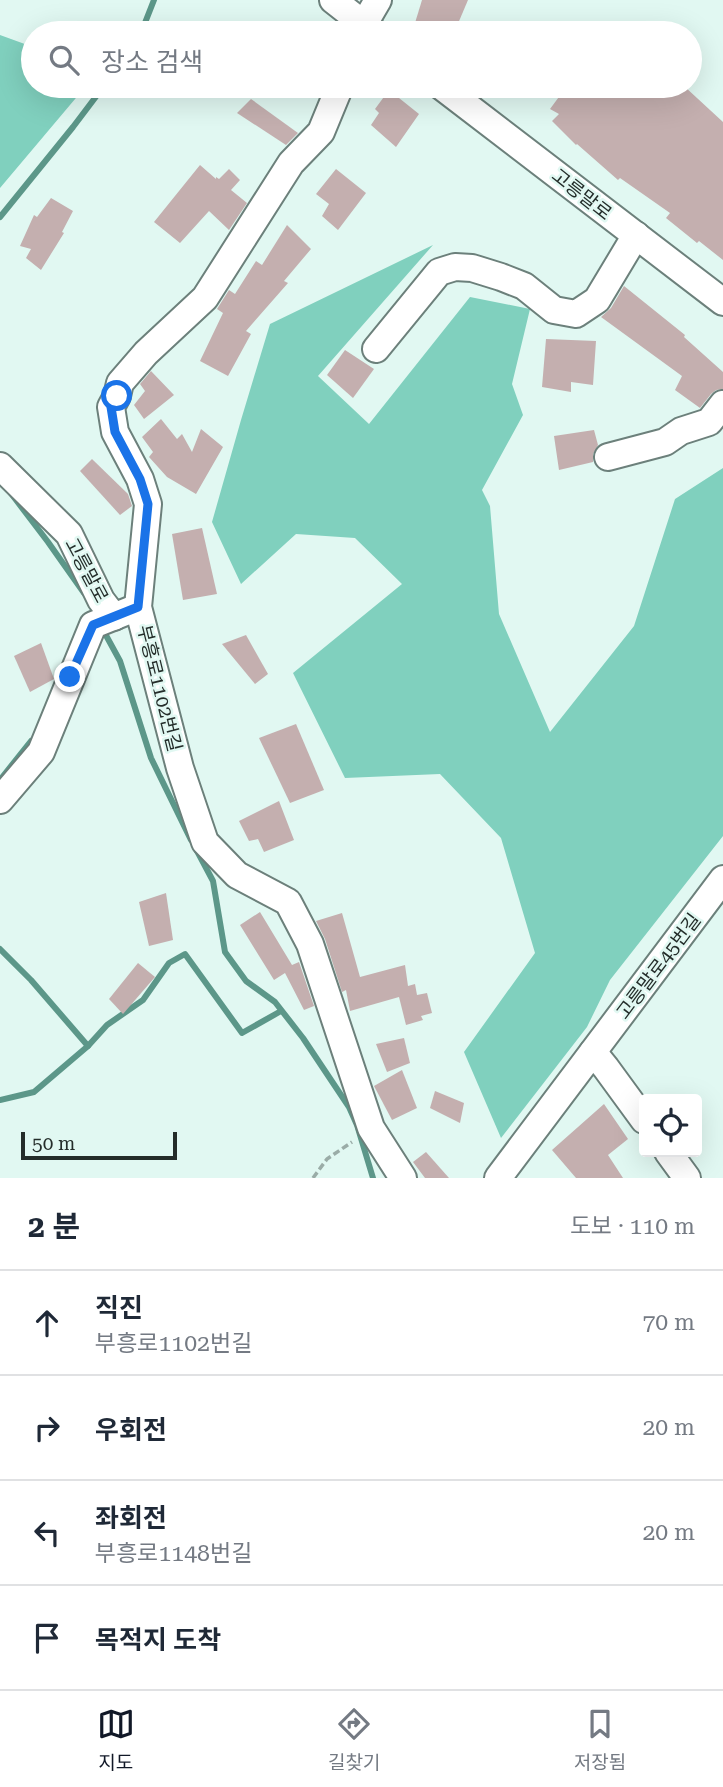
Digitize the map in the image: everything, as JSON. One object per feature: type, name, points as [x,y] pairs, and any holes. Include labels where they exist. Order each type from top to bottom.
[{"type":"street","points":[[333,0],[357,21]]},
{"type":"street","points":[[370,21],[378,0]]},
{"type":"street","name":"부흥로1102번길","points":[[335,98],[320,132],[290,163],[205,298],[146,353],[120,383],[111,407],[115,432],[140,479],[148,504],[138,607],[180,768],[205,842],[237,875],[288,902],[310,944],[371,1128],[403,1178]]},
{"type":"street","name":"고릉말로","points":[[457,98],[723,302]]},
{"type":"street","points":[[376,349],[439,272],[455,267],[471,268],[501,277],[524,286],[554,310],[576,314],[597,300],[636,235]]},
{"type":"street","points":[[608,457],[665,442],[681,431],[709,422],[723,404]]},
{"type":"street","name":"고릉말로","points":[[0,466],[69,534],[101,600],[103,621]]},
{"type":"street","points":[[0,800],[41,752],[103,621],[138,607]]},
{"type":"street","name":"고릉말로45번길","points":[[498,1178],[723,879]]},
{"type":"street","points":[[593,1052],[639,1113]]},
{"type":"street","points":[[671,1157],[687,1178]]},
{"type":"path","points":[[313,1178],[327,1159],[345,1147]]},
{"type":"green space","points":[[0,35],[21,43],[21,98],[76,98],[0,188]]},
{"type":"green space","points":[[433,245],[318,376],[369,424],[470,297],[530,309],[512,384],[523,415],[482,490],[490,506],[499,614],[550,732],[634,626],[675,499],[723,468],[723,836],[610,980],[587,1027],[501,1138],[464,1052],[535,953],[501,838],[440,774],[345,778],[293,673],[402,584],[355,538],[296,534],[241,584],[212,522],[270,324]]},
{"type":"building","points":[[422,0],[468,0],[459,21],[416,21]]},
{"type":"building","points":[[383,98],[399,98],[419,114],[396,147],[371,125],[379,113],[375,109]]},
{"type":"building","points":[[558,98],[697,98],[723,122],[723,260],[666,218],[670,213],[620,178],[618,180],[576,145],[552,121],[559,114],[550,109]]},
{"type":"building","points":[[251,99],[298,133],[286,145],[237,113]]},
{"type":"building","points":[[200,165],[216,179],[229,169],[240,180],[231,190],[247,203],[229,230],[209,211],[180,243],[154,222]]},
{"type":"building","points":[[336,169],[366,193],[338,230],[322,216],[329,204],[316,194]]},
{"type":"building","points":[[51,198],[73,211],[62,232],[64,233],[41,270],[26,258],[31,249],[20,246],[34,215],[37,217]]},
{"type":"building","points":[[287,225],[311,249],[284,281],[288,283],[246,331],[251,334],[228,376],[200,361],[223,313],[217,309],[229,290],[235,294],[256,261],[262,265]]},
{"type":"building","points":[[624,286],[685,335],[684,337],[723,372],[723,389],[711,394],[700,408],[675,390],[682,376],[601,317],[611,308]]},
{"type":"building","points":[[546,339],[596,341],[593,385],[571,382],[571,392],[542,387]]},
{"type":"building","points":[[345,350],[374,369],[353,398],[327,375]]},
{"type":"building","points":[[151,371],[174,395],[144,419],[134,405],[145,391],[140,384]]},
{"type":"building","points":[[161,419],[177,439],[182,434],[192,452],[201,429],[223,447],[196,494],[167,477],[149,457],[153,452],[142,437]]},
{"type":"building","points":[[594,430],[598,445],[593,454],[593,462],[559,470],[554,436]]},
{"type":"building","points":[[92,459],[128,494],[132,506],[120,515],[80,471]]},
{"type":"building","points":[[202,528],[217,594],[183,600],[172,534]]},
{"type":"building","points":[[246,635],[268,674],[255,684],[222,644]]},
{"type":"building","points":[[41,643],[54,679],[30,692],[14,656]]},
{"type":"building","points":[[296,724],[324,790],[290,803],[259,738]]},
{"type":"building","points":[[279,801],[294,840],[264,852],[258,839],[249,841],[239,821]]},
{"type":"building","points":[[166,893],[173,940],[149,946],[139,902]]},
{"type":"building","points":[[260,912],[292,965],[299,962],[314,1006],[304,1010],[285,973],[274,980],[240,925]]},
{"type":"building","points":[[342,913],[360,977],[405,965],[408,986],[415,984],[417,995],[427,993],[432,1013],[421,1016],[423,1020],[406,1025],[399,997],[350,1011],[346,990],[342,992],[325,939],[316,921]]},
{"type":"building","points":[[138,963],[155,977],[123,1014],[109,999]]},
{"type":"building","points":[[404,1038],[410,1063],[387,1072],[376,1044]]},
{"type":"building","points":[[402,1070],[417,1108],[392,1120],[374,1086]]},
{"type":"building","points":[[435,1091],[464,1103],[460,1123],[430,1108]]},
{"type":"building","points":[[604,1104],[628,1139],[608,1155],[623,1178],[576,1178],[552,1150]]},
{"type":"building","points":[[426,1152],[449,1178],[425,1178],[413,1162]]},
{"type":"waterway","points":[[146,21],[154,0]]},
{"type":"waterway","points":[[0,217],[95,98]]},
{"type":"waterway","points":[[10,492],[84,593]]},
{"type":"waterway","points":[[102,628],[120,661],[151,758],[191,840]]},
{"type":"waterway","points":[[0,780],[31,741]]},
{"type":"waterway","points":[[196,849],[213,881],[225,952],[246,981],[275,1002],[303,1038],[349,1107],[373,1178]]},
{"type":"waterway","points":[[0,949],[31,980],[88,1046]]},
{"type":"waterway","points":[[0,1100],[34,1092],[88,1046],[107,1025],[143,1000],[169,963],[185,954],[242,1033],[281,1011]]},
{"type":"route","points":[[70,677],[93,625],[138,607],[148,504],[140,479],[115,432],[111,407],[117,396]]}]
